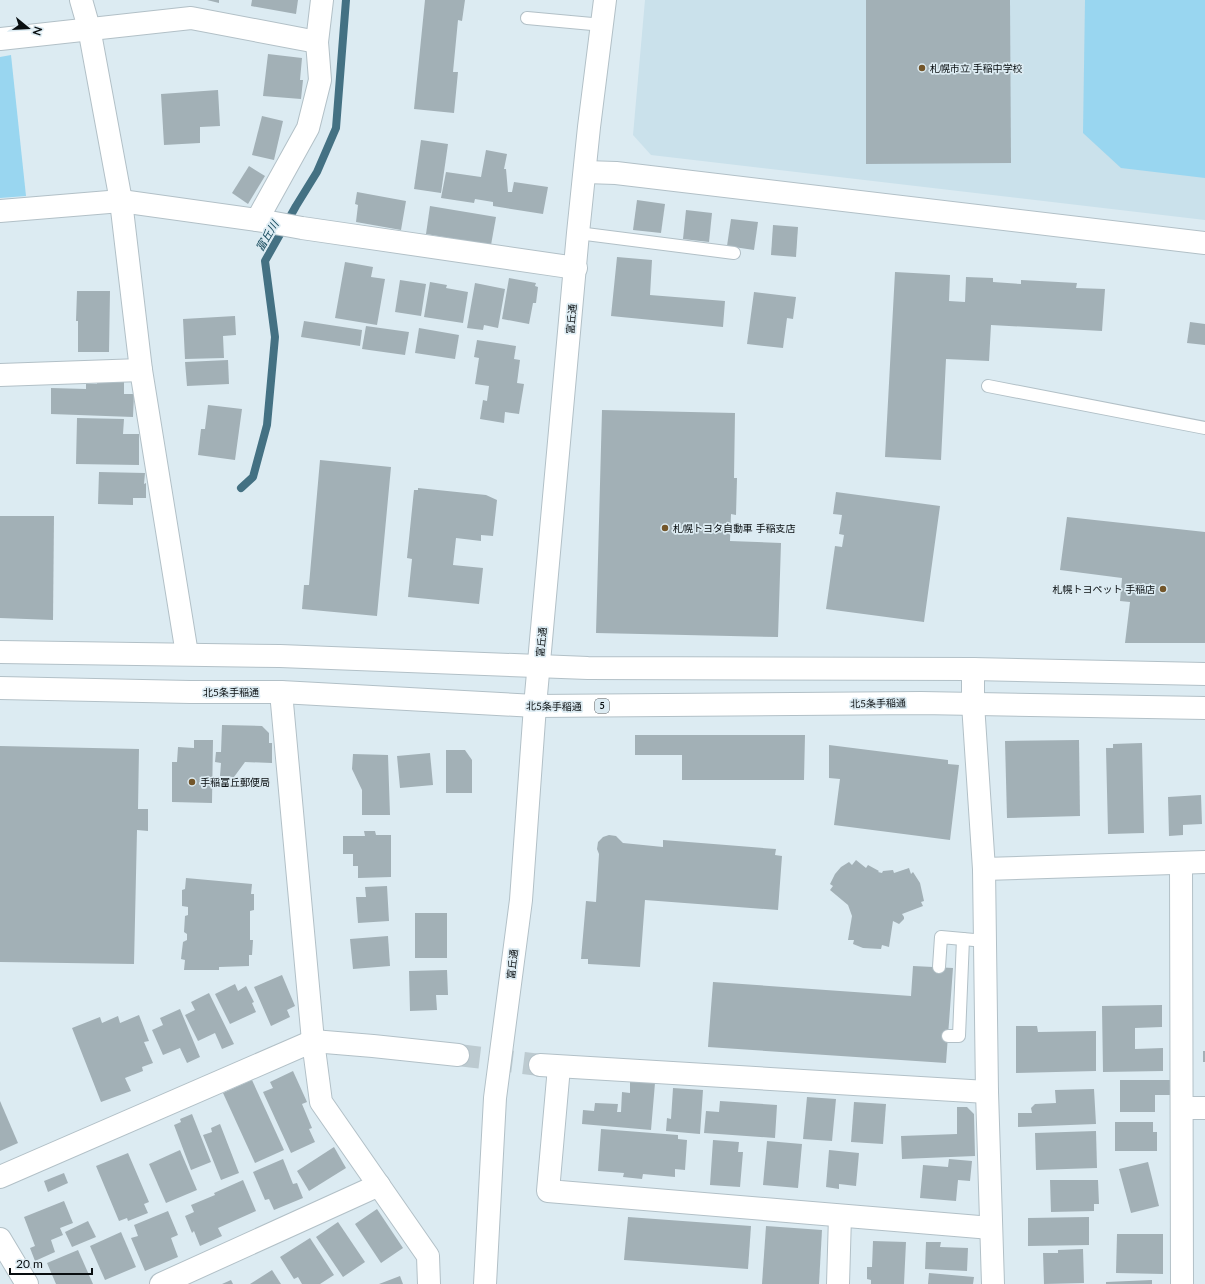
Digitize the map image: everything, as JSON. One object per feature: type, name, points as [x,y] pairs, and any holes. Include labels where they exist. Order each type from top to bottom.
[{"type":"main road","points":[[81,0],[89,28],[121,201],[141,370],[187,654]]},
{"type":"main road","points":[[261,220],[308,128],[320,80],[317,42],[322,0]]},
{"type":"main road","name":"富丘通","points":[[485,1284],[495,1098],[521,900],[535,706],[578,234],[589,127],[605,0]]},
{"type":"main road","points":[[0,39],[89,28],[191,18],[317,42]]},
{"type":"main road","points":[[585,172],[624,174],[1205,243]]},
{"type":"main road","points":[[0,211],[121,201],[261,220],[302,228],[576,268]]},
{"type":"main road","points":[[0,375],[141,370]]},
{"type":"main road","points":[[0,652],[187,654],[539,667],[973,669],[1205,674]]},
{"type":"main road","points":[[973,669],[973,704],[984,869],[993,1284]]},
{"type":"main road","name":"北5条手稲通","points":[[0,688],[190,692],[281,692],[535,706],[921,703],[1205,708]]},
{"type":"main road","points":[[281,692],[321,1102],[428,1256],[429,1284]]},
{"type":"main road","points":[[984,869],[1205,862]]},
{"type":"main road","points":[[1182,863],[1182,1284]]},
{"type":"main road","points":[[0,1177],[314,1041],[458,1055]]},
{"type":"main road","points":[[988,1092],[549,1066],[548,1191],[991,1228]]},
{"type":"main road","points":[[1182,1108],[1205,1108]]},
{"type":"main road","points":[[161,1284],[379,1185]]},
{"type":"main road","points":[[838,1284],[840,1216]]},
{"type":"main road","points":[[0,1240],[27,1284]]},
{"type":"lane","points":[[527,18],[603,25]]},
{"type":"lane","points":[[578,234],[734,254]]},
{"type":"lane","points":[[988,386],[1205,428]]},
{"type":"lane","points":[[939,967],[941,937],[985,941]]},
{"type":"lane","points":[[948,1036],[959,1036],[963,939]]},
{"type":"shaded area","name":"札幌市立 手稲中学校","points":[[645,0],[1205,0],[1205,220],[651,155],[633,135]]},
{"type":"shaded area","points":[[1085,0],[1205,0],[1205,178],[1121,168],[1083,133]]},
{"type":"shaded area","points":[[11,55],[26,196],[0,198],[0,57]]},
{"type":"building","points":[[207,0],[219,0],[219,3]]},
{"type":"building","points":[[252,0],[298,0],[296,14],[251,6]]},
{"type":"building","points":[[425,0],[465,0],[462,21],[458,20],[453,72],[458,72],[454,113],[414,109]]},
{"type":"building","points":[[866,0],[1010,0],[1011,163],[866,164]]},
{"type":"building","points":[[268,54],[302,58],[300,80],[303,80],[301,99],[263,96]]},
{"type":"building","points":[[218,90],[220,126],[200,127],[200,143],[164,145],[161,94]]},
{"type":"building","points":[[262,116],[283,121],[274,160],[252,155]]},
{"type":"building","points":[[421,140],[448,144],[441,193],[414,189]]},
{"type":"building","points":[[486,150],[507,154],[504,169],[506,169],[508,192],[512,192],[514,182],[548,187],[543,214],[493,206],[493,202],[475,199],[474,203],[441,198],[446,172],[481,177]]},
{"type":"building","points":[[249,166],[265,176],[248,204],[232,193]]},
{"type":"building","points":[[357,192],[406,201],[401,230],[356,222],[358,205],[355,204]]},
{"type":"building","points":[[637,200],[665,204],[661,233],[633,230]]},
{"type":"building","points":[[430,206],[496,217],[491,245],[426,234]]},
{"type":"building","points":[[686,210],[712,213],[709,242],[683,239]]},
{"type":"building","points":[[731,219],[758,222],[754,250],[727,246]]},
{"type":"building","points":[[773,225],[798,227],[796,257],[771,255]]},
{"type":"building","points":[[617,257],[652,260],[650,295],[725,301],[723,327],[611,316]]},
{"type":"building","points":[[345,262],[373,267],[371,277],[385,279],[377,325],[335,318]]},
{"type":"building","points":[[895,272],[950,275],[949,301],[965,302],[966,277],[993,278],[993,282],[1021,284],[1021,280],[1077,283],[1076,288],[1105,289],[1102,331],[991,325],[989,361],[946,359],[941,460],[885,457]]},
{"type":"building","points":[[509,278],[536,283],[535,286],[538,287],[536,303],[533,303],[529,324],[502,319]]},
{"type":"building","points":[[400,280],[426,284],[421,316],[395,312]]},
{"type":"building","points":[[430,282],[447,285],[446,288],[468,292],[463,323],[424,317]]},
{"type":"building","points":[[475,283],[505,289],[498,328],[484,325],[483,330],[467,328]]},
{"type":"building","points":[[77,291],[110,291],[109,352],[78,352],[78,321],[76,321]]},
{"type":"building","points":[[754,292],[796,297],[793,319],[787,318],[783,348],[747,344]]},
{"type":"building","points":[[235,316],[236,335],[223,336],[224,358],[185,359],[183,319]]},
{"type":"building","points":[[304,321],[362,330],[360,346],[301,337]]},
{"type":"building","points":[[1190,322],[1205,324],[1205,345],[1187,343]]},
{"type":"building","points":[[366,326],[409,332],[405,355],[362,349]]},
{"type":"building","points":[[419,328],[459,335],[455,359],[415,353]]},
{"type":"building","points":[[477,340],[516,346],[514,359],[520,360],[517,383],[524,384],[519,414],[505,412],[504,423],[480,419],[483,400],[487,401],[489,386],[475,384],[479,358],[474,357]]},
{"type":"building","points":[[228,360],[229,384],[187,386],[185,362]]},
{"type":"building","points":[[97,380],[124,381],[124,394],[134,394],[133,417],[51,414],[51,388],[86,389],[86,384],[97,384]]},
{"type":"building","points":[[208,405],[242,409],[235,460],[198,455],[201,429],[205,429]]},
{"type":"building","name":"札幌トヨタ自動車 手稲支店","points":[[602,410],[735,413],[734,478],[737,478],[736,515],[731,514],[730,541],[781,543],[778,637],[596,633]]},
{"type":"building","points":[[77,418],[124,419],[123,434],[139,434],[139,465],[76,464]]},
{"type":"building","points":[[320,460],[391,467],[377,616],[302,609],[304,585],[309,585]]},
{"type":"building","points":[[99,472],[145,473],[144,484],[146,483],[146,498],[133,498],[133,505],[98,504]]},
{"type":"building","points":[[418,488],[486,495],[497,500],[493,536],[481,535],[481,541],[456,538],[453,565],[483,568],[479,604],[408,597],[412,559],[407,558],[414,490],[418,490]]},
{"type":"building","points":[[836,492],[940,506],[924,622],[826,609],[835,546],[842,547],[844,535],[839,534],[842,515],[833,514]]},
{"type":"building","points":[[0,516],[54,516],[53,620],[0,618]]},
{"type":"building","name":"札幌トヨペット 手稲店","points":[[1067,517],[1205,532],[1205,643],[1125,643],[1130,602],[1120,601],[1122,578],[1060,570]]},
{"type":"building","points":[[222,725],[262,726],[269,733],[269,743],[272,743],[272,763],[245,762],[234,777],[220,776],[221,763],[215,762],[216,752],[221,752]]},
{"type":"building","points":[[635,735],[805,735],[804,780],[682,780],[682,755],[635,755]]},
{"type":"building","name":"手稲富丘郵便局","points":[[194,740],[213,740],[212,803],[172,802],[172,762],[177,762],[178,747],[194,748]]},
{"type":"building","points":[[1079,740],[1080,816],[1007,818],[1005,741]]},
{"type":"building","points":[[1142,743],[1144,833],[1108,834],[1106,748],[1113,748],[1113,744]]},
{"type":"building","points":[[829,745],[948,760],[948,764],[959,765],[950,840],[834,825],[840,779],[829,778]]},
{"type":"building","points":[[0,746],[139,749],[138,809],[148,809],[148,831],[137,830],[134,964],[0,962]]},
{"type":"building","points":[[446,750],[465,750],[472,760],[472,793],[446,793]]},
{"type":"building","points":[[430,753],[433,785],[400,788],[397,756]]},
{"type":"building","points":[[353,754],[388,755],[390,815],[362,815],[362,790],[352,769]]},
{"type":"building","points":[[1201,795],[1202,824],[1183,825],[1183,835],[1169,836],[1168,797]]},
{"type":"building","points":[[364,831],[375,831],[376,835],[391,835],[391,877],[358,878],[358,866],[353,866],[353,854],[343,854],[343,836],[365,836]]},
{"type":"building","points":[[609,835],[616,836],[623,843],[663,847],[663,840],[776,849],[775,855],[782,856],[778,910],[645,900],[640,967],[588,964],[588,959],[581,959],[586,901],[596,902],[599,854],[597,849],[598,842],[603,837]]},
{"type":"building","points":[[856,860],[866,868],[868,865],[882,873],[883,871],[893,870],[894,873],[909,868],[911,874],[913,872],[920,883],[924,901],[921,902],[923,906],[902,914],[904,919],[899,924],[893,921],[889,947],[882,945],[881,949],[863,948],[853,944],[854,940],[848,940],[852,916],[848,905],[830,890],[833,886],[830,884],[835,874],[841,867],[849,862],[852,865]]},
{"type":"building","points":[[186,878],[252,884],[251,894],[254,894],[254,910],[250,911],[250,940],[253,940],[252,955],[249,955],[249,966],[219,967],[219,970],[184,970],[185,960],[181,959],[183,942],[187,940],[187,934],[184,932],[185,916],[188,915],[188,907],[182,906],[182,890],[185,889]]},
{"type":"building","points":[[387,886],[389,921],[358,923],[356,897],[366,897],[365,887]]},
{"type":"building","points":[[415,913],[447,913],[447,958],[415,958]]},
{"type":"building","points":[[388,936],[390,966],[353,969],[350,939]]},
{"type":"building","points":[[913,966],[953,968],[946,1063],[708,1047],[713,982],[911,996]]},
{"type":"building","points":[[447,970],[448,995],[436,995],[437,1010],[410,1011],[409,971]]},
{"type":"building","points":[[282,975],[295,1006],[287,1010],[290,1017],[271,1026],[254,987]]},
{"type":"building","points":[[235,984],[238,991],[246,986],[254,1002],[252,1003],[256,1012],[230,1024],[215,994]]},
{"type":"building","points":[[209,993],[234,1044],[222,1049],[215,1033],[198,1041],[185,1015],[195,1010],[191,1002]]},
{"type":"building","points":[[1162,1005],[1162,1027],[1135,1028],[1135,1049],[1163,1048],[1163,1071],[1103,1072],[1102,1006]]},
{"type":"building","points":[[180,1009],[200,1057],[187,1063],[180,1048],[163,1055],[152,1030],[163,1025],[160,1018]]},
{"type":"building","points":[[139,1015],[149,1041],[144,1042],[153,1063],[142,1067],[143,1071],[125,1078],[131,1091],[101,1102],[72,1028],[100,1017],[102,1023],[118,1016],[120,1023]]},
{"type":"building","points":[[1016,1026],[1037,1026],[1038,1032],[1096,1031],[1096,1071],[1016,1073]]},
{"type":"building","points":[[1203,1051],[1205,1051],[1205,1062],[1203,1062]]},
{"type":"building","points":[[293,1071],[307,1102],[302,1104],[312,1128],[309,1129],[315,1142],[291,1153],[263,1092],[273,1088],[270,1082]]},
{"type":"building","points":[[252,1080],[284,1150],[255,1163],[223,1093]]},
{"type":"building","points":[[1120,1080],[1170,1080],[1170,1095],[1155,1095],[1155,1112],[1120,1112]]},
{"type":"building","points":[[630,1081],[655,1083],[651,1130],[582,1124],[583,1110],[594,1111],[595,1103],[618,1104],[617,1112],[621,1112],[622,1092],[630,1093]]},
{"type":"building","points":[[673,1088],[703,1090],[700,1134],[666,1131],[667,1118],[671,1119]]},
{"type":"building","points":[[1094,1089],[1096,1124],[1018,1127],[1018,1113],[1032,1113],[1031,1108],[1035,1104],[1056,1103],[1055,1090]]},
{"type":"building","points":[[807,1097],[836,1099],[832,1141],[803,1139]]},
{"type":"building","points":[[0,1101],[18,1143],[0,1151]]},
{"type":"building","points":[[720,1101],[777,1105],[775,1138],[704,1133],[706,1111],[719,1112]]},
{"type":"building","points":[[854,1102],[886,1104],[883,1144],[851,1142]]},
{"type":"building","points":[[957,1107],[967,1107],[974,1114],[975,1156],[902,1159],[901,1136],[957,1134]]},
{"type":"building","points":[[192,1114],[211,1162],[191,1170],[174,1125],[181,1122],[180,1119]]},
{"type":"building","points":[[1115,1122],[1153,1122],[1153,1132],[1157,1132],[1157,1151],[1115,1151]]},
{"type":"building","points":[[220,1124],[239,1173],[221,1180],[203,1135],[212,1132],[211,1128]]},
{"type":"building","points":[[601,1129],[678,1135],[678,1139],[687,1140],[685,1170],[675,1169],[675,1177],[643,1174],[642,1179],[623,1177],[624,1173],[598,1171]]},
{"type":"building","points":[[1096,1131],[1097,1168],[1036,1170],[1035,1133]]},
{"type":"building","points":[[713,1140],[739,1142],[738,1152],[743,1152],[740,1187],[710,1185]]},
{"type":"building","points":[[767,1141],[802,1144],[798,1188],[763,1185]]},
{"type":"building","points":[[334,1147],[346,1168],[309,1191],[297,1171]]},
{"type":"building","points":[[180,1150],[197,1190],[166,1203],[149,1164]]},
{"type":"building","points":[[829,1150],[859,1153],[856,1186],[839,1184],[839,1189],[826,1187]]},
{"type":"building","points":[[128,1153],[149,1202],[144,1204],[148,1213],[128,1221],[127,1218],[119,1221],[96,1166]]},
{"type":"building","points":[[283,1159],[293,1184],[297,1183],[303,1198],[274,1210],[269,1199],[265,1200],[253,1172]]},
{"type":"building","points":[[949,1159],[972,1161],[970,1181],[958,1180],[956,1201],[920,1198],[923,1165],[948,1167]]},
{"type":"building","points":[[1148,1162],[1159,1206],[1131,1213],[1119,1169]]},
{"type":"building","points":[[64,1173],[68,1183],[48,1192],[44,1181]]},
{"type":"building","points":[[243,1180],[256,1211],[218,1228],[222,1236],[200,1246],[194,1231],[192,1233],[185,1216],[194,1212],[191,1205],[215,1195],[214,1193]]},
{"type":"building","points":[[1050,1180],[1098,1180],[1099,1204],[1094,1204],[1094,1211],[1051,1212]]},
{"type":"building","points":[[64,1201],[73,1223],[60,1228],[63,1235],[51,1240],[55,1252],[35,1261],[30,1248],[35,1246],[24,1217]]},
{"type":"building","points":[[377,1209],[403,1248],[381,1263],[355,1224]]},
{"type":"building","points":[[168,1211],[178,1235],[171,1238],[178,1257],[145,1271],[131,1238],[138,1236],[134,1225]]},
{"type":"building","points":[[628,1217],[751,1226],[748,1269],[624,1260]]},
{"type":"building","points":[[1089,1217],[1089,1245],[1028,1246],[1028,1218]]},
{"type":"building","points":[[88,1221],[96,1237],[72,1247],[65,1232]]},
{"type":"building","points":[[338,1222],[365,1262],[343,1277],[316,1237]]},
{"type":"building","points":[[766,1226],[822,1230],[819,1284],[762,1284]]},
{"type":"building","points":[[121,1232],[136,1267],[105,1280],[90,1246]]},
{"type":"building","points":[[1117,1234],[1163,1234],[1163,1274],[1116,1273]]},
{"type":"building","points":[[310,1238],[334,1275],[320,1284],[302,1284],[298,1277],[294,1279],[280,1257]]},
{"type":"building","points":[[873,1241],[906,1242],[904,1284],[871,1284],[871,1280],[867,1279],[867,1267],[872,1267]]},
{"type":"building","points":[[926,1242],[941,1242],[940,1247],[968,1248],[967,1271],[925,1269]]},
{"type":"building","points":[[1083,1249],[1084,1283],[1044,1284],[1043,1253],[1058,1253],[1058,1250]]},
{"type":"building","points":[[78,1250],[93,1284],[56,1284],[47,1263]]},
{"type":"building","points":[[272,1270],[281,1284],[250,1284]]},
{"type":"building","points":[[929,1273],[974,1277],[973,1284],[928,1284]]},
{"type":"building","points":[[400,1276],[403,1284],[379,1284]]},
{"type":"building","points":[[231,1280],[233,1284],[222,1284]]},
{"type":"building","points":[[1152,1280],[1152,1284],[1106,1284],[1106,1282]]},
{"type":"waterway","name":"富丘川","points":[[241,488],[253,477],[267,425],[275,337],[265,261],[317,172],[336,128],[346,0]]},
{"type":"tunnel","points":[[458,1055],[540,1065]]},
{"type":"place","name":"札幌市立 手稲中学校","points":[[922,68]]},
{"type":"place","name":"札幌トヨタ自動車 手稲支店","points":[[665,528]]},
{"type":"place","name":"札幌トヨペット 手稲店","points":[[1163,589]]},
{"type":"place","name":"手稲富丘郵便局","points":[[192,782]]}]
